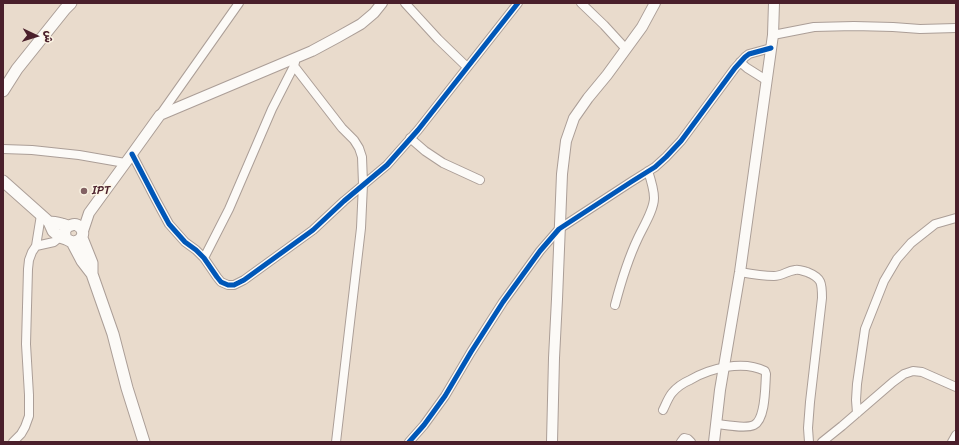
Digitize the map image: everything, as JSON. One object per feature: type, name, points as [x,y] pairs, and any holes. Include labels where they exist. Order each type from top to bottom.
[{"type":"main road","points":[[3,91],[17,69],[71,3]]},
{"type":"main road","points":[[3,181],[45,219],[63,224],[72,234],[82,261],[92,274],[113,334],[127,388],[144,442]]},
{"type":"street","points":[[36,246],[54,242],[72,234],[90,213],[239,3]]},
{"type":"street","points":[[160,115],[273,68],[295,62],[361,24],[374,13],[382,3]]},
{"type":"street","points":[[405,3],[438,39],[467,67]]},
{"type":"street","points":[[132,154],[169,224],[185,242],[204,258],[216,277],[228,285],[234,285],[244,280],[313,230],[363,184],[387,165],[518,3]]},
{"type":"street","points":[[581,3],[626,49]]},
{"type":"street","points":[[552,442],[559,229],[562,174],[566,141],[574,118],[642,27],[655,3]]},
{"type":"street","points":[[714,442],[720,390],[740,272],[773,35],[774,3]]},
{"type":"street","points":[[773,35],[814,27],[854,26],[920,29],[956,28]]},
{"type":"street","points":[[408,442],[424,425],[444,396],[503,302],[540,251],[559,229],[655,167],[681,141],[740,62],[749,54],[771,48]]},
{"type":"street","points":[[295,62],[342,128],[354,140],[362,157],[363,184],[361,228],[336,442]]},
{"type":"street","points":[[204,258],[229,209],[272,109],[295,62]]},
{"type":"street","points":[[740,62],[766,80]]},
{"type":"street","points":[[410,138],[425,151],[443,163],[480,180]]},
{"type":"street","points":[[3,149],[32,150],[79,155],[125,163]]},
{"type":"street","points":[[615,305],[620,285],[638,238],[649,216],[654,200],[648,172]]},
{"type":"street","points":[[857,413],[857,384],[865,330],[884,281],[897,259],[912,243],[935,224],[956,218]]},
{"type":"street","points":[[14,442],[23,431],[29,416],[26,344],[28,269],[31,256],[45,219]]},
{"type":"street","points":[[740,272],[775,276],[798,269],[817,277],[820,281],[822,298],[810,402],[808,428],[809,442]]},
{"type":"street","points":[[663,410],[672,393],[681,385],[701,374],[724,367],[755,367],[765,371],[763,408],[759,420],[754,425],[746,426],[717,424]]},
{"type":"street","points":[[822,442],[904,374],[913,371],[922,372],[956,386]]},
{"type":"street","points":[[952,442],[956,435]]},
{"type":"street","points":[[681,442],[684,438],[691,442]]},
{"type":"cycle path","points":[[132,154],[169,224],[185,242],[204,258],[221,282],[228,285],[234,285],[244,280],[313,230],[344,201],[387,165],[418,130],[518,3]]},
{"type":"cycle path","points":[[409,442],[424,425],[445,396],[503,302],[540,251],[559,229],[655,167],[681,141],[735,68],[745,57],[749,54],[771,48]]},
{"type":"place","name":"IPT","points":[[84,191]]}]
